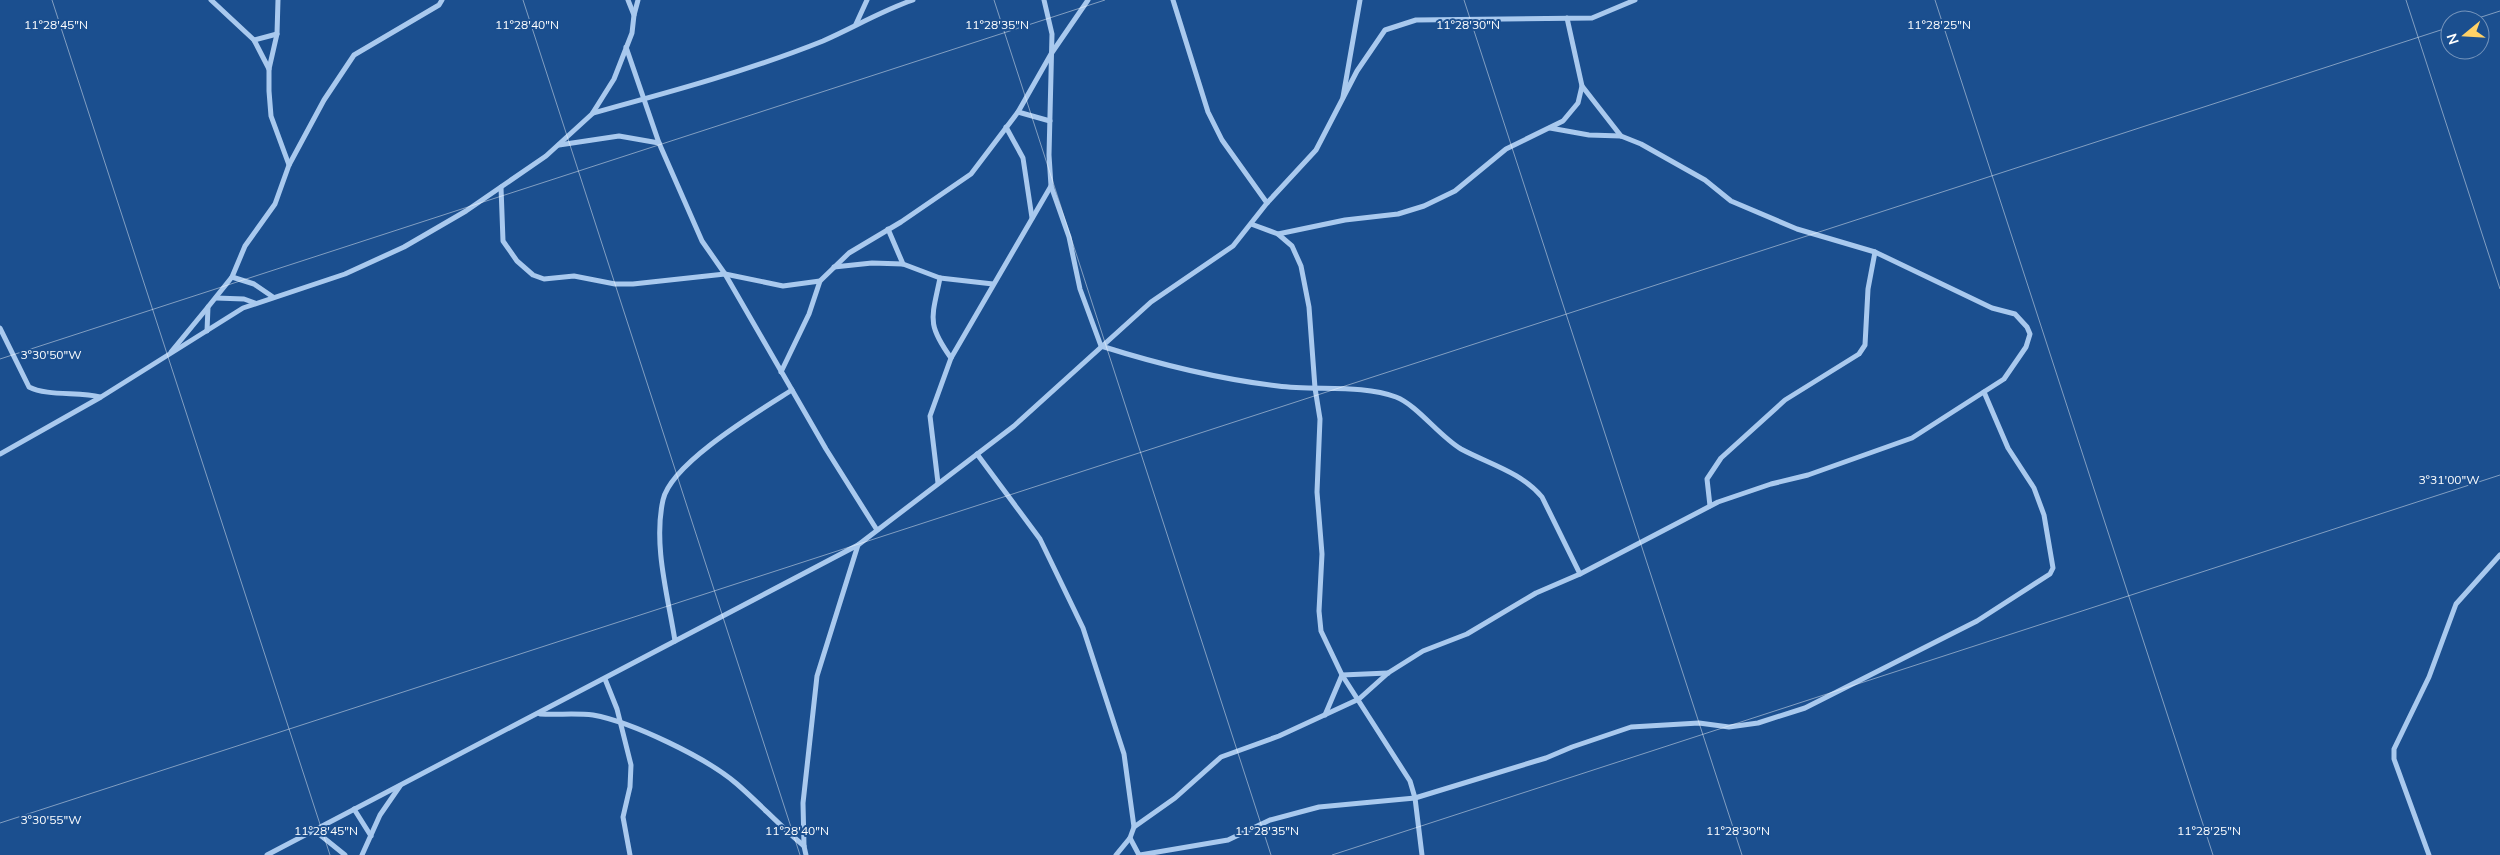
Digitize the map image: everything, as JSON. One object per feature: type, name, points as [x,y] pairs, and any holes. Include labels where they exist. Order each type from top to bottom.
[{"type":"street","points":[[211,0],[254,40],[269,69]]},
{"type":"street","points":[[278,0],[277,34],[269,69],[271,116],[288,164]]},
{"type":"street","points":[[167,356],[232,277],[245,246],[275,204],[288,164],[324,100],[354,55],[439,5],[442,0]]},
{"type":"street","points":[[628,0],[634,16]]},
{"type":"street","points":[[0,454],[101,397],[243,308],[345,274],[404,247],[466,211],[501,187],[558,145],[592,114],[614,79],[632,33],[638,0]]},
{"type":"street","points":[[855,25],[867,0]]},
{"type":"street","points":[[592,114],[694,86],[823,41],[889,8],[911,0]]},
{"type":"street","points":[[1044,0],[1052,34],[1051,186],[1069,237],[1080,288],[1100,346]]},
{"type":"street","points":[[782,372],[809,314],[820,281],[849,253],[971,174],[1018,112],[1051,54],[1088,0]]},
{"type":"street","points":[[1173,0],[1208,112],[1222,140],[1268,203]]},
{"type":"street","points":[[1342,102],[1360,0]]},
{"type":"street","points":[[267,855],[605,679],[858,544],[877,530],[1014,426],[1150,302],[1234,246],[1268,203],[1316,150],[1357,71],[1385,30],[1416,20],[1592,18],[1635,0]]},
{"type":"street","points":[[1278,234],[1345,220],[1398,214],[1424,206],[1455,191],[1506,149],[1563,121],[1578,103],[1582,86],[1568,18]]},
{"type":"street","points":[[254,40],[277,34]]},
{"type":"street","points":[[626,48],[659,143],[702,242],[725,274],[826,450],[877,530]]},
{"type":"street","points":[[1582,86],[1620,136]]},
{"type":"street","points":[[1018,112],[1050,120]]},
{"type":"street","points":[[1006,127],[1023,158],[1032,218]]},
{"type":"street","points":[[1134,827],[1176,798],[1221,757],[1279,736],[1359,699],[1388,673],[1423,651],[1467,634],[1536,593],[1580,574],[1710,506],[1737,494],[1808,475],[1912,438],[2004,379],[2026,347],[2030,334],[2027,327],[2015,314],[1992,308],[1875,252],[1797,229],[1731,201],[1705,180],[1641,144],[1620,136],[1589,135],[1550,128]]},
{"type":"street","points":[[558,145],[592,142],[619,136],[659,143]]},
{"type":"street","points":[[938,483],[930,416],[951,358],[1051,186]]},
{"type":"street","points":[[501,187],[503,241],[517,261],[533,275],[544,278],[582,276],[615,284],[725,274],[783,286],[820,281]]},
{"type":"street","points":[[1251,224],[1278,234],[1292,246],[1301,266],[1309,307],[1315,388],[1320,420],[1317,492],[1322,554],[1319,611],[1321,631],[1342,675],[1410,780],[1415,798],[1422,855]]},
{"type":"street","points":[[888,229],[903,264]]},
{"type":"street","points":[[1710,506],[1707,479],[1720,458],[1784,400],[1859,354],[1865,345],[1868,289],[1875,252]]},
{"type":"street","points":[[834,268],[872,263],[903,264],[940,278],[993,284]]},
{"type":"street","points":[[232,277],[254,284],[273,297]]},
{"type":"street","points":[[940,278],[933,310],[933,328],[937,338],[951,358]]},
{"type":"street","points":[[216,298],[244,299],[256,304]]},
{"type":"street","points":[[207,331],[208,307]]},
{"type":"street","points":[[1,330],[29,387],[38,392],[80,393],[101,397]]},
{"type":"street","points":[[1100,346],[1154,362],[1209,374],[1279,386],[1375,392],[1397,398],[1439,433],[1461,448],[1510,472],[1533,487],[1542,497],[1580,574]]},
{"type":"street","points":[[676,641],[660,535],[663,499],[671,481],[736,425],[792,390]]},
{"type":"street","points":[[1130,838],[1140,855],[1228,840],[1270,820],[1319,807],[1415,798],[1546,758],[1631,727],[1699,722],[1729,727],[1745,726],[1805,708],[1977,621],[2050,574],[2053,568],[2052,553],[2044,516],[2025,472],[2008,448],[1984,392]]},
{"type":"street","points":[[977,454],[1040,539],[1083,628],[1124,754],[1134,827],[1130,838],[1116,855]]},
{"type":"street","points":[[806,855],[803,803],[817,676],[858,544]]},
{"type":"street","points":[[2429,855],[2397,767],[2394,749],[2429,677],[2456,604],[2500,554]]},
{"type":"street","points":[[1342,675],[1388,673]]},
{"type":"street","points":[[1325,715],[1342,675]]},
{"type":"street","points":[[605,679],[621,724],[631,765],[630,787],[623,817],[630,855]]},
{"type":"street","points":[[538,714],[593,715],[669,743],[711,765],[736,783],[774,821],[804,846]]},
{"type":"street","points":[[362,855],[380,815],[401,785]]},
{"type":"street","points":[[354,809],[371,836]]},
{"type":"street","points":[[314,830],[345,855]]}]
